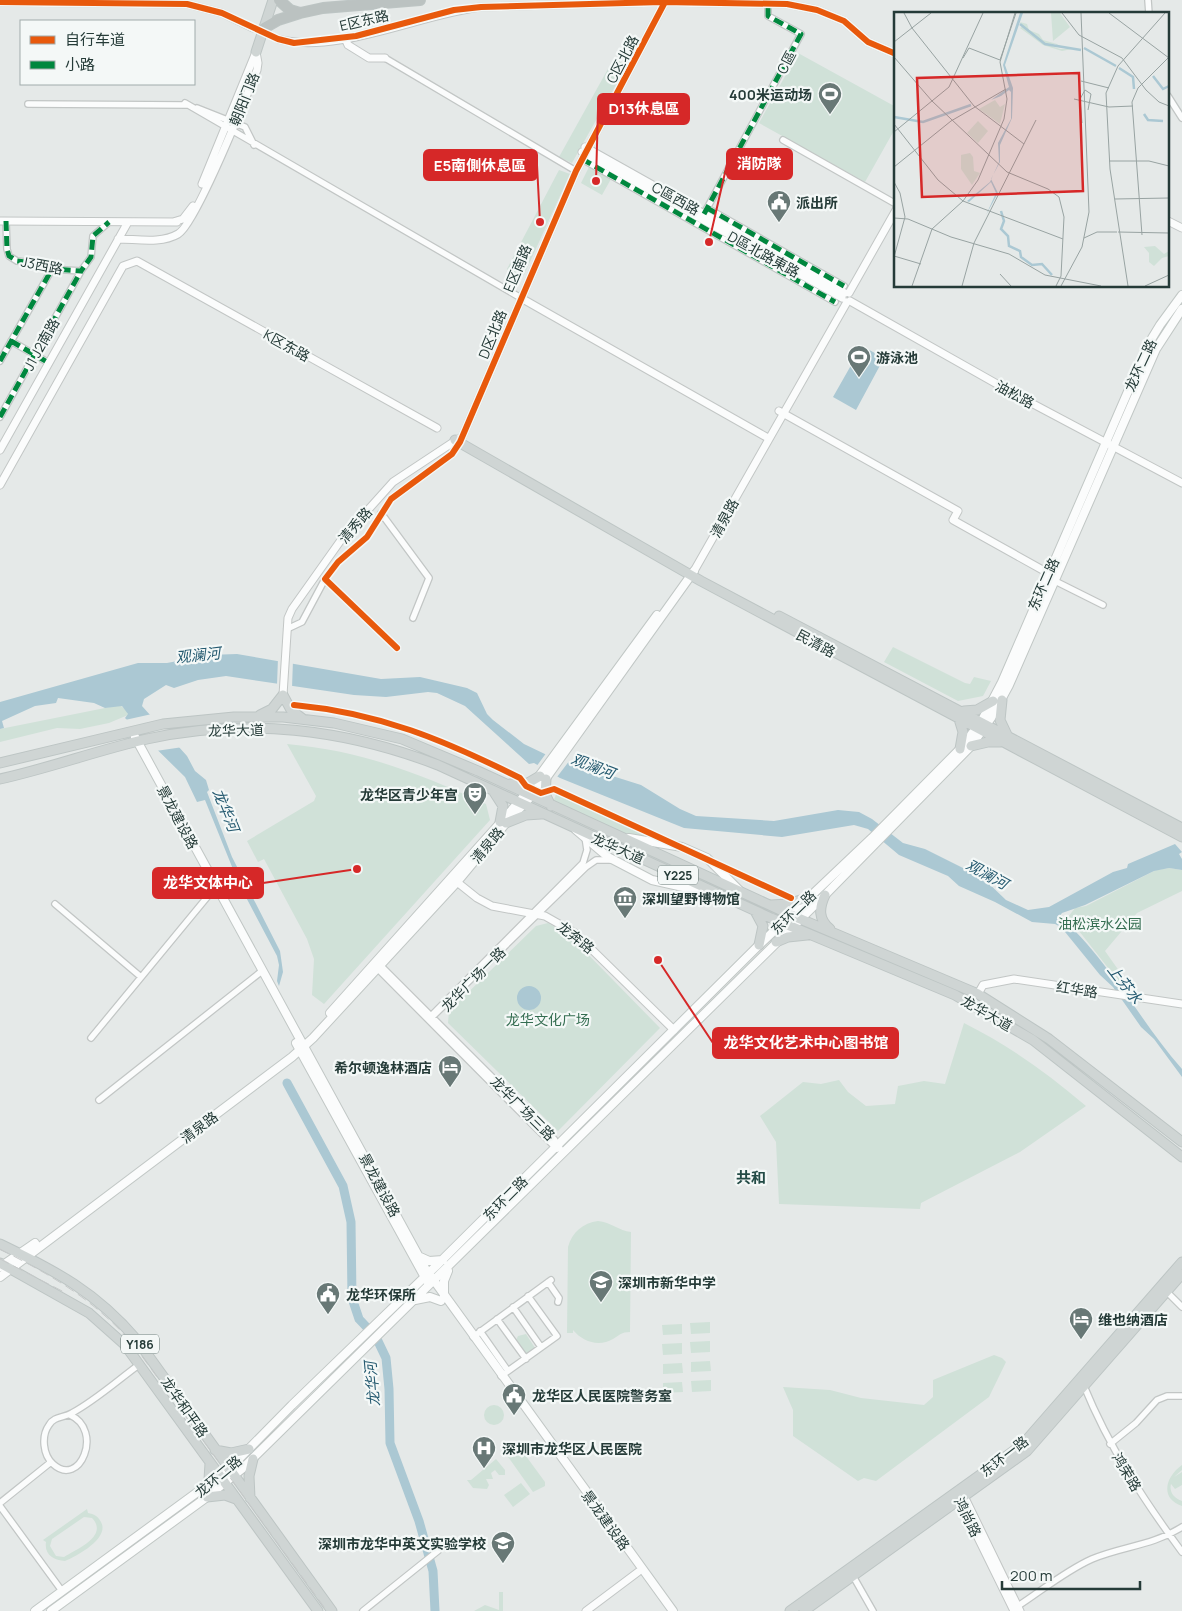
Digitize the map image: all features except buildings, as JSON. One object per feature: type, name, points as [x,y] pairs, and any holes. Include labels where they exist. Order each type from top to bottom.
[{"type":"highway","points":[[278,0],[290,10],[300,13]]},
{"type":"highway","points":[[264,28],[271,23],[300,13],[323,8],[420,0]]},
{"type":"main road","points":[[256,52],[273,0]]},
{"type":"main road","name":"龙环二路","points":[[1107,441],[1149,343],[1160,324],[1182,295]]},
{"type":"main road","name":"龙环二路","points":[[1115,445],[1156,349],[1182,309]]},
{"type":"main road","name":"民清路","points":[[459,439],[691,572],[981,727],[1182,828]]},
{"type":"main road","name":"东环二路","points":[[997,701],[1048,574],[1107,441]]},
{"type":"main road","name":"东环二路","points":[[388,1325],[432,1284],[776,942],[787,925],[790,915],[873,840],[971,746],[997,701],[1054,581],[1115,445]]},
{"type":"main road","name":"清泉路","points":[[300,1046],[529,795],[691,572]]},
{"type":"main road","points":[[257,716],[272,709],[284,694],[291,710],[303,719]]},
{"type":"main road","points":[[960,749],[963,732],[960,715],[997,701],[1006,740],[971,746]]},
{"type":"main road","name":"龙华大道","points":[[0,763],[132,731],[178,722],[257,716],[303,719],[348,726],[402,739],[442,754],[790,915],[978,994],[1049,1039],[1182,1142]]},
{"type":"main road","name":"东环二路","points":[[892,821],[981,727]]},
{"type":"main road","name":"龙华大道","points":[[0,779],[139,741],[182,733],[264,729],[341,735],[404,752],[492,790],[787,925],[935,985],[1033,1040],[1182,1157]]},
{"type":"main road","name":"景龙建设路","points":[[132,731],[139,741],[260,973]]},
{"type":"main road","name":"民清路","points":[[1006,740],[1182,837]]},
{"type":"main road","name":"景龙建设路","points":[[139,741],[213,890],[426,1275],[667,1611]]},
{"type":"main road","points":[[506,784],[525,784],[543,777],[545,794],[551,806]]},
{"type":"main road","points":[[492,790],[503,806],[503,823],[526,815],[544,814]]},
{"type":"main road","name":"清泉路","points":[[0,1277],[3,1266],[22,1255],[29,1247],[300,1046],[457,882],[503,823]]},
{"type":"main road","points":[[574,828],[613,860],[660,883],[722,896]]},
{"type":"main road","points":[[620,837],[682,847],[707,858],[742,893]]},
{"type":"main road","name":"东环二路","points":[[381,1318],[443,1260],[759,945],[787,925],[800,919],[825,895],[873,840]]},
{"type":"main road","points":[[825,895],[820,915],[824,923],[834,933]]},
{"type":"main road","points":[[767,904],[784,905],[808,898]]},
{"type":"main road","points":[[755,910],[763,926],[759,945]]},
{"type":"main road","points":[[776,942],[794,936],[814,936]]},
{"type":"main road","name":"景龙建设路","points":[[300,1046],[418,1256],[426,1275]]},
{"type":"main road","name":"龙华和平路","points":[[0,1244],[84,1290],[115,1314],[137,1340],[332,1611]]},
{"type":"main road","points":[[418,1256],[429,1261],[443,1260]]},
{"type":"main road","name":"东环一路","points":[[790,1611],[1027,1451],[1084,1386],[1163,1289],[1182,1262]]},
{"type":"main road","name":"龙华和平路","points":[[3,1266],[89,1312],[125,1345],[318,1611]]},
{"type":"main road","points":[[413,1301],[430,1297],[443,1299],[444,1281],[450,1266]]},
{"type":"main road","name":"东环一路","points":[[804,1611],[960,1496],[1022,1445],[1163,1289],[1182,1274]]},
{"type":"main road","name":"景龙建设路","points":[[443,1299],[505,1374],[673,1611]]},
{"type":"main road","name":"龙环二路","points":[[232,1473],[249,1449],[381,1318]]},
{"type":"main road","name":"龙环二路","points":[[50,1611],[253,1459],[388,1325]]},
{"type":"main road","points":[[215,1450],[231,1453],[249,1449]]},
{"type":"main road","points":[[250,1498],[248,1476],[253,1459]]},
{"type":"main road","points":[[210,1463],[206,1493],[237,1499]]},
{"type":"main road","name":"龙环二路","points":[[35,1611],[206,1493]]},
{"type":"street","points":[[0,2],[188,4],[222,13],[253,28]]},
{"type":"street","name":"E区东路","points":[[278,39],[294,43],[345,38],[454,10],[481,7],[664,2],[787,4],[817,10],[844,21],[868,42],[894,53]]},
{"type":"street","name":"C区北路","points":[[584,152],[664,2]]},
{"type":"street","name":"C區","points":[[705,211],[801,34],[768,16],[768,4]]},
{"type":"street","points":[[345,38],[348,46],[369,58],[385,58],[575,170]]},
{"type":"street","name":"朝阳门路","points":[[173,222],[183,219],[192,208],[232,121],[256,52]]},
{"type":"street","points":[[1170,99],[1182,118]]},
{"type":"street","points":[[185,103],[254,145],[767,437]]},
{"type":"street","points":[[28,104],[185,103],[232,121],[247,129],[254,145]]},
{"type":"street","name":"朝阳门路","points":[[118,239],[167,239],[181,232],[190,221],[228,130]]},
{"type":"street","points":[[783,140],[894,203]]},
{"type":"street","points":[[584,152],[615,180],[734,244],[835,302]]},
{"type":"street","name":"E区南路","points":[[520,297],[584,152]]},
{"type":"street","name":"C區西路","points":[[584,152],[705,211],[847,298]]},
{"type":"street","name":"D區北路東路","points":[[584,152],[847,298]]},
{"type":"street","points":[[705,211],[750,232],[844,286],[773,246],[705,211]]},
{"type":"street","name":"清泉路","points":[[691,572],[894,214]]},
{"type":"street","points":[[3,221],[190,221]]},
{"type":"street","name":"J3西路","points":[[3,221],[9,256],[17,261],[44,264],[52,269],[81,271],[92,257],[93,236],[109,222]]},
{"type":"street","points":[[1170,221],[1182,228]]},
{"type":"street","points":[[0,450],[128,222]]},
{"type":"street","name":"K区东路","points":[[0,485],[123,266],[138,261],[437,428]]},
{"type":"street","points":[[0,361],[52,269]]},
{"type":"street","name":"J1 J2南路","points":[[0,417],[81,271]]},
{"type":"street","name":"D区北路","points":[[459,439],[520,297]]},
{"type":"street","name":"油松路","points":[[847,298],[1107,441],[1182,478]]},
{"type":"street","points":[[11,341],[49,363]]},
{"type":"street","points":[[781,412],[958,511],[953,520],[1048,574]]},
{"type":"street","points":[[287,629],[302,622],[325,579],[338,562],[367,538],[380,513],[397,494],[452,454],[459,439]]},
{"type":"street","name":"清秀路","points":[[284,694],[288,618],[292,609],[341,540],[393,482],[459,439]]},
{"type":"street","name":"油松路","points":[[1115,445],[1182,483]]},
{"type":"street","points":[[380,513],[430,578],[413,618]]},
{"type":"street","points":[[325,579],[398,648]]},
{"type":"street","points":[[1054,581],[1103,605]]},
{"type":"street","name":"龙华广场一路","points":[[537,914],[583,863],[587,850],[584,837]]},
{"type":"street","name":"龙华广场一路","points":[[430,1018],[592,863],[602,859],[613,860]]},
{"type":"street","name":"龙奔路","points":[[457,882],[477,898],[492,906],[550,918],[579,936],[674,1030]]},
{"type":"street","points":[[91,1038],[213,890]]},
{"type":"street","points":[[55,904],[141,977]]},
{"type":"street","name":"龙华广场三路","points":[[378,966],[563,1153]]},
{"type":"street","points":[[99,1100],[260,973]]},
{"type":"street","name":"红华路","points":[[978,994],[983,985],[1014,979],[1182,1004]]},
{"type":"street","points":[[473,1336],[549,1281],[559,1298],[558,1302]]},
{"type":"street","points":[[1163,1289],[1182,1307]]},
{"type":"street","points":[[480,1331],[505,1374],[557,1336],[528,1296]]},
{"type":"street","points":[[513,1307],[541,1347]]},
{"type":"street","points":[[497,1318],[526,1358]]},
{"type":"street","points":[[70,1414],[84,1425],[87,1448],[83,1458],[72,1469],[58,1468],[51,1462],[44,1446],[46,1431],[56,1418],[70,1414],[140,1364]]},
{"type":"street","name":"鸿荣路","points":[[1084,1386],[1110,1444],[1137,1490],[1182,1552]]},
{"type":"street","points":[[1110,1444],[1136,1423],[1157,1400],[1167,1396],[1182,1396]]},
{"type":"street","points":[[0,1503],[51,1462]]},
{"type":"street","name":"鸿尚路","points":[[960,1496],[1015,1610]]},
{"type":"street","points":[[0,1506],[62,1591]]},
{"type":"street","points":[[1015,1610],[1085,1563],[1109,1553],[1145,1544],[1182,1527]]},
{"type":"street","points":[[363,1611],[442,1548]]},
{"type":"street","points":[[586,1611],[638,1572]]},
{"type":"street","points":[[853,1576],[873,1611]]},
{"type":"green space","name":"400米运动场","points":[[798,53],[894,106],[894,131],[865,182],[759,123]]},
{"type":"green space","points":[[614,58],[627,65],[572,163],[559,157]]},
{"type":"green space","points":[[589,167],[611,179],[602,195],[581,183]]},
{"type":"green space","points":[[559,170],[570,174],[524,275],[520,278],[513,275],[507,269]]},
{"type":"green space","points":[[893,647],[965,683],[970,684],[974,677],[991,681],[983,696],[958,701],[884,662]]},
{"type":"green space","points":[[120,705],[127,711],[128,715],[109,723],[80,729],[57,728],[0,742],[0,729]]},
{"type":"green space","points":[[287,744],[341,752],[413,773],[486,804],[490,820],[324,1004],[312,995],[314,959],[307,939],[264,859],[258,862],[247,841],[314,801],[316,796]]},
{"type":"green space","points":[[557,792],[668,841],[623,833],[553,802]]},
{"type":"green space","name":"油松滨水公园","points":[[1169,868],[1182,870],[1182,891],[1137,913],[1105,951],[1134,992],[1127,992],[1068,917],[1075,908],[1086,906],[1156,870]]},
{"type":"green space","name":"龙华文化广场","points":[[548,923],[569,935],[660,1028],[558,1131],[448,1023],[449,1011],[536,926]]},
{"type":"green space","points":[[964,1023],[1028,1061],[1086,1106],[1020,1152],[921,1203],[920,1209],[779,1204],[776,1142],[760,1116],[803,1082],[821,1084],[839,1080],[848,1092],[866,1106],[895,1104],[898,1086],[924,1081],[945,1084]]},
{"type":"green space","points":[[598,1221],[631,1232],[630,1332],[623,1333],[602,1343],[586,1340],[573,1330],[573,1333],[567,1333],[568,1247],[572,1237],[579,1229]]},
{"type":"green space","points":[[710,1322],[710,1333],[691,1334],[690,1323]]},
{"type":"green space","points":[[682,1324],[682,1334],[663,1335],[662,1325]]},
{"type":"green space","points":[[526,1334],[535,1348],[526,1356],[515,1342],[518,1336]]},
{"type":"green space","points":[[710,1341],[710,1352],[691,1353],[690,1342]]},
{"type":"green space","points":[[682,1343],[682,1354],[663,1355],[662,1344]]},
{"type":"green space","points":[[994,1355],[1006,1362],[989,1397],[876,1481],[864,1478],[858,1481],[793,1436],[793,1410],[783,1387],[830,1390],[861,1398],[924,1405],[933,1397],[933,1380]]},
{"type":"green space","points":[[710,1361],[711,1371],[691,1372],[691,1362]]},
{"type":"green space","points":[[682,1363],[683,1373],[663,1374],[663,1364]]},
{"type":"green space","points":[[711,1380],[711,1391],[692,1392],[691,1381]]},
{"type":"green space","points":[[682,1382],[683,1392],[663,1393],[663,1383]]},
{"type":"green space","points":[[490,1405],[498,1405],[504,1411],[504,1419],[498,1425],[490,1425],[484,1419],[484,1411]]},
{"type":"green space","points":[[515,1448],[523,1452],[545,1482],[545,1486],[533,1492],[506,1454]]},
{"type":"green space","points":[[496,1459],[505,1470],[505,1475],[499,1475],[495,1470],[491,1473],[493,1479],[486,1479],[489,1485],[487,1489],[473,1488],[467,1480],[471,1480]]},
{"type":"green space","points":[[1182,1465],[1182,1470],[1174,1477],[1182,1472],[1182,1485],[1175,1489],[1171,1484],[1171,1490],[1182,1501],[1182,1506],[1170,1498],[1167,1487],[1172,1475]]},
{"type":"green space","points":[[521,1483],[530,1494],[513,1507],[504,1495]]},
{"type":"green space","points":[[87,1509],[88,1513],[99,1518],[103,1528],[97,1540],[91,1546],[65,1561],[51,1556],[48,1553],[46,1542],[43,1540]],"holes":[[[84,1517],[92,1518],[97,1531],[94,1536],[83,1546],[64,1557],[56,1556],[50,1546],[52,1539]]]},
{"type":"green space","points":[[499,1592],[503,1592],[503,1611],[474,1611],[485,1605],[499,1610]]},
{"type":"water","name":"游泳池","points":[[862,346],[884,358],[856,410],[833,397]]},
{"type":"water","points":[[237,654],[381,679],[420,677],[467,688],[477,693],[487,714],[493,720],[524,744],[549,756],[641,785],[680,809],[696,816],[774,821],[838,810],[859,812],[872,819],[903,843],[925,849],[983,878],[1006,900],[1028,910],[1049,907],[1113,872],[1127,868],[1128,864],[1175,844],[1182,852],[1179,854],[1182,859],[1182,870],[1169,868],[1154,871],[1085,905],[1062,913],[1059,917],[1072,928],[1104,964],[1182,1069],[1182,1077],[1154,1039],[1141,1027],[1113,987],[1100,975],[1061,927],[1055,924],[1032,922],[995,902],[959,886],[948,876],[899,855],[868,829],[854,825],[782,837],[684,828],[560,778],[534,763],[529,764],[465,706],[437,693],[428,692],[386,697],[354,695],[226,676],[198,680],[174,688],[166,685],[144,699],[142,706],[187,756],[195,771],[206,780],[209,790],[207,792],[232,857],[280,951],[283,972],[279,986],[277,981],[279,965],[277,956],[239,884],[205,800],[197,802],[185,777],[125,718],[128,714],[122,706],[105,708],[94,703],[58,698],[56,703],[35,706],[2,721],[4,728],[0,729],[0,702],[138,663],[167,663],[209,655]]},
{"type":"water","points":[[529,986],[538,989],[541,998],[538,1007],[529,1010],[520,1007],[517,998],[520,989]]},
{"type":"pier","points":[[278,658],[293,660],[292,688],[277,685]]},
{"type":"pier","points":[[152,714],[183,747],[156,751],[125,720]]},
{"type":"pier","points":[[547,752],[570,760],[557,777],[536,767]]},
{"type":"waterway","name":"龙华河","points":[[287,1083],[343,1186],[351,1222],[352,1298],[359,1319],[376,1337],[386,1358],[389,1389],[390,1443],[419,1521],[433,1571],[435,1611]]},
{"type":"tunnel","points":[[253,28],[278,39]]},
{"type":"railway","points":[[0,1249],[55,1279],[87,1301],[133,1344],[327,1611]]},
{"type":"railway","points":[[0,1259],[64,1292]]},
{"type":"marked path","points":[[704,214],[801,34],[768,16],[768,4]]},
{"type":"marked path","points":[[582,159],[835,302]]},
{"type":"marked path","points":[[707,208],[844,286]]},
{"type":"marked path","points":[[6,221],[9,256],[17,261],[44,264],[52,269],[81,271],[91,257],[93,236],[109,222]]},
{"type":"marked path","points":[[0,361],[52,269]]},
{"type":"marked path","points":[[0,417],[81,271]]},
{"type":"marked path","points":[[11,341],[49,363]]},
{"type":"cycle path","points":[[0,2],[187,4],[222,13],[278,39],[294,43],[356,36],[454,10],[481,7],[662,2],[787,4],[817,10],[844,21],[868,42],[894,53]]},
{"type":"cycle path","points":[[397,648],[325,579],[338,562],[367,537],[391,499],[452,454],[460,442],[576,171],[665,2]]},
{"type":"cycle path","points":[[294,705],[355,714],[438,740],[520,778],[526,786],[541,793],[554,789],[791,898]]},
{"type":"place","name":"400米运动场","points":[[830,115]]},
{"type":"place","name":"D13休息區","points":[[596,181]]},
{"type":"place","name":"E5南側休息區","points":[[540,222]]},
{"type":"place","name":"派出所","points":[[779,223]]},
{"type":"place","name":"消防隊","points":[[709,242]]},
{"type":"place","name":"游泳池","points":[[859,378]]},
{"type":"place","name":"龙华区青少年宫","points":[[475,815]]},
{"type":"place","name":"龙华文体中心","points":[[357,869]]},
{"type":"place","name":"深圳望野博物馆","points":[[625,919]]},
{"type":"place","name":"龙华文化艺术中心图书馆","points":[[658,960]]},
{"type":"place","name":"希尔顿逸林酒店","points":[[450,1088]]},
{"type":"place","name":"深圳市新华中学","points":[[601,1303]]},
{"type":"place","name":"龙华环保所","points":[[328,1315]]},
{"type":"place","name":"维也纳酒店","points":[[1081,1340]]},
{"type":"place","name":"龙华区人民医院警务室","points":[[514,1416]]},
{"type":"place","name":"深圳市龙华区人民医院","points":[[484,1469]]},
{"type":"place","name":"深圳市龙华中英文实验学校","points":[[503,1564]]},
{"type":"district","name":"共和","points":[[751,1177]]},
{"type":"water label","name":"观澜河","points":[[198,655]]},
{"type":"water label","name":"观澜河","points":[[593,766]]},
{"type":"water label","name":"观澜河","points":[[987,874]]},
{"type":"water label","name":"上芬水","points":[[1125,984]]}]
